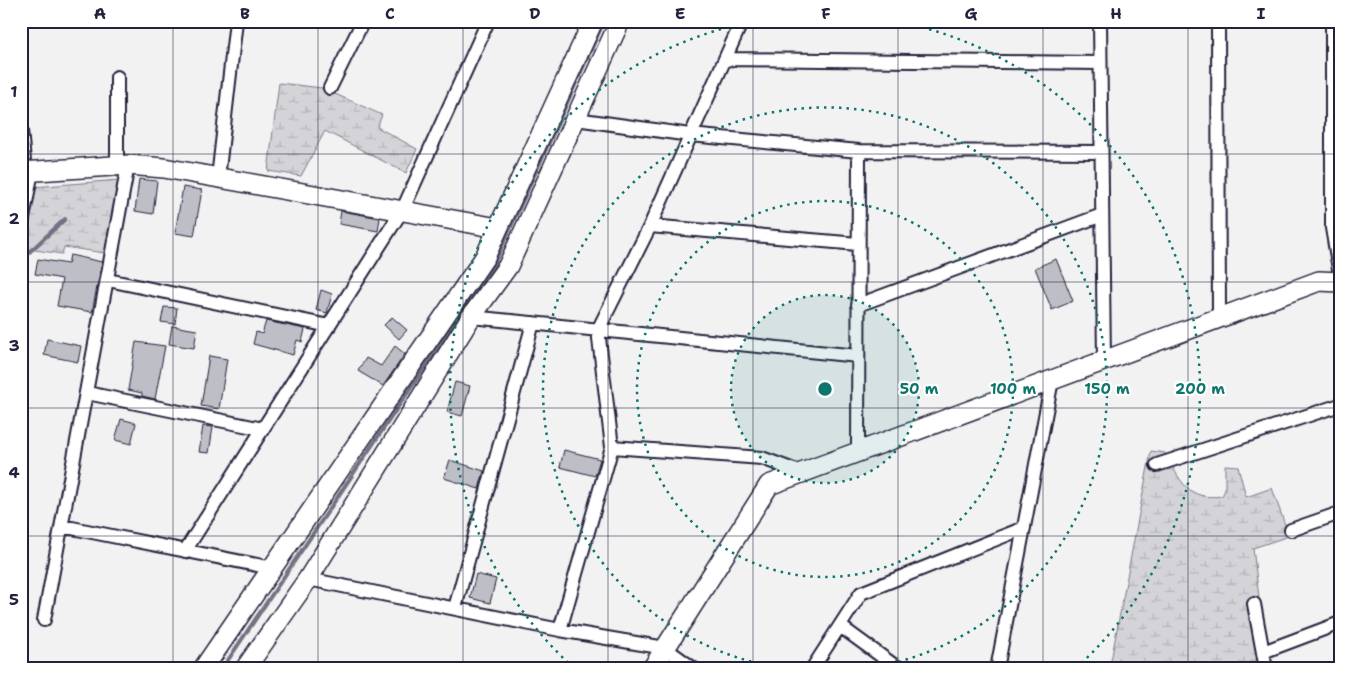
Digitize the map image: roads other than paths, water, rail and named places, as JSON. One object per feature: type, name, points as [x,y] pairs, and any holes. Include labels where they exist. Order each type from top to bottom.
[{"type":"street","points":[[218,178],[236,21]]},
{"type":"street","points":[[330,88],[363,21]]},
{"type":"street","points":[[185,550],[402,210],[488,21]]},
{"type":"street","points":[[205,668],[485,257],[593,21]]},
{"type":"street","points":[[245,669],[308,578],[471,317],[508,266],[620,21]]},
{"type":"street","points":[[560,630],[612,447],[598,330],[650,226],[742,21]]},
{"type":"street","points":[[1100,21],[1104,361]]},
{"type":"street","points":[[1218,21],[1219,318]]},
{"type":"street","points":[[1332,21],[1332,228],[1340,275]]},
{"type":"street","points":[[725,59],[1100,63]]},
{"type":"street","points":[[44,620],[108,280],[122,165],[117,78]]},
{"type":"street","points":[[576,119],[690,135],[859,151],[1101,152]]},
{"type":"street","points":[[21,130],[26,171],[21,229]]},
{"type":"street","points":[[858,452],[859,151]]},
{"type":"street","points":[[26,171],[122,165],[164,168],[498,228]]},
{"type":"street","points":[[858,304],[1102,215]]},
{"type":"street","points":[[650,226],[858,244]]},
{"type":"street","points":[[108,280],[329,326]]},
{"type":"street","points":[[652,669],[769,485],[1319,281],[1340,282]]},
{"type":"street","points":[[471,317],[858,356]]},
{"type":"street","points":[[455,608],[533,323]]},
{"type":"street","points":[[997,669],[1052,380]]},
{"type":"street","points":[[87,393],[263,429]]},
{"type":"street","points":[[1157,465],[1340,405]]},
{"type":"street","points":[[612,447],[762,458],[802,473]]},
{"type":"street","points":[[1291,530],[1340,513]]},
{"type":"street","points":[[62,526],[272,568]]},
{"type":"street","points":[[812,669],[862,593],[1024,528]]},
{"type":"street","points":[[308,578],[560,630],[665,648],[694,669]]},
{"type":"street","points":[[1254,604],[1266,669]]},
{"type":"street","points":[[1263,652],[1340,623]]},
{"type":"street","points":[[840,626],[899,669]]},
{"type":"waterway","points":[[226,663],[494,264],[604,21]]},
{"type":"waterway","points":[[24,257],[65,219]]}]
